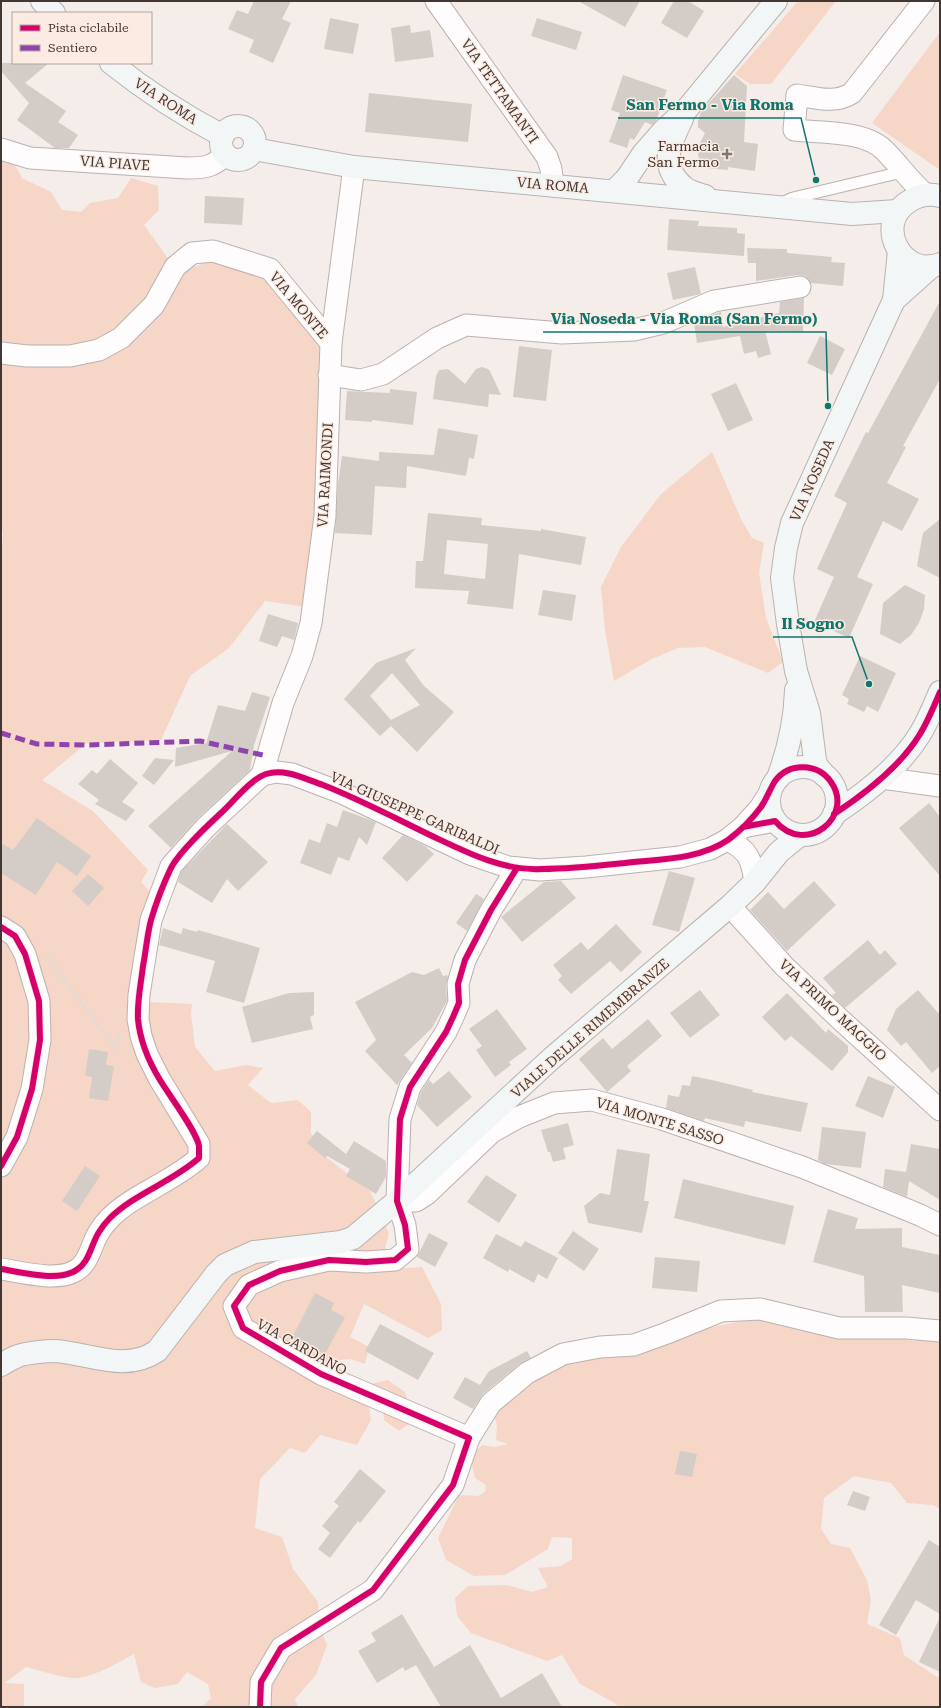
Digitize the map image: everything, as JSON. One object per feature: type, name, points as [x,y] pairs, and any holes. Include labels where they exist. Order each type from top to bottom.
[{"type":"main road","points":[[42,1],[53,12]]},
{"type":"main road","points":[[614,191],[664,130],[687,109],[776,1]]},
{"type":"main road","name":"VIA ROMA","points":[[112,64],[139,85],[195,121],[225,145]]},
{"type":"main road","points":[[687,109],[673,137],[668,155],[672,173],[685,189],[719,202]]},
{"type":"main road","points":[[235,126],[245,128],[253,134],[255,144],[254,149],[247,157],[242,159],[236,159],[225,145],[230,128],[235,126]]},
{"type":"main road","name":"VIA ROMA","points":[[254,149],[354,167],[852,214],[897,211]]},
{"type":"main road","points":[[897,211],[914,197],[933,195]]},
{"type":"main road","name":"VIA NOSEDA","points":[[825,776],[815,760],[809,713],[796,671],[782,578],[786,548],[792,523],[894,300],[896,245],[892,231],[897,211]]},
{"type":"main road","name":"VIA ROMA","points":[[852,214],[881,230],[915,264],[924,266],[936,265]]},
{"type":"main road","name":"VIA NOSEDA","points":[[894,300],[936,265]]},
{"type":"main road","name":"VIA NOSEDA","points":[[774,786],[788,750],[795,713],[796,671]]},
{"type":"main road","points":[[834,814],[837,797],[833,785],[818,771],[802,767],[788,770],[774,786],[769,806],[786,828],[812,834],[823,828],[834,814],[882,778],[902,758],[920,734],[940,692]]},
{"type":"main road","name":"VIALE DELLE RIMEMBRANZE","points":[[1,1364],[19,1356],[54,1351],[112,1362],[138,1360],[157,1351],[216,1274],[225,1265],[254,1252],[341,1242],[352,1238],[397,1202],[552,1058],[730,906],[755,882],[779,852],[786,828]]},
{"type":"street","name":"VIA TETTAMANTI","points":[[436,1],[547,157],[551,169],[553,186]]},
{"type":"street","points":[[924,1],[852,93],[845,98],[837,100],[797,95],[794,130],[862,137],[885,151],[902,172],[933,195]]},
{"type":"street","name":"VIA PIAVE","points":[[1,149],[30,158],[207,168],[220,161],[225,145]]},
{"type":"street","name":"VIA RAIMONDI","points":[[262,775],[284,703],[302,656],[311,623],[325,516],[329,375],[332,343],[354,167]]},
{"type":"street","name":"VIA MONTE","points":[[1,353],[27,356],[70,356],[99,350],[121,338],[154,305],[175,267],[192,253],[213,250],[270,269],[332,343]]},
{"type":"street","points":[[329,375],[360,380],[383,374],[437,338],[466,325],[562,333],[634,330],[664,323],[714,301],[800,287]]},
{"type":"street","name":"VIA GIUSEPPE GARIBALDI","points":[[262,775],[276,772],[292,774],[342,793],[470,854],[517,868],[540,870],[586,867],[680,857],[710,849],[735,834],[760,808],[774,786]]},
{"type":"street","points":[[1,1269],[46,1275],[62,1275],[72,1273],[80,1268],[93,1247],[98,1233],[110,1217],[186,1170],[199,1158],[199,1144],[158,1078],[141,1036],[138,1019],[141,982],[151,920],[171,866],[206,827],[262,775]]},
{"type":"street","points":[[882,778],[940,786]]},
{"type":"street","name":"VIA GIUSEPPE GARIBALDI","points":[[735,834],[786,828]]},
{"type":"street","points":[[735,834],[739,845],[747,854],[753,868],[755,882]]},
{"type":"street","name":"VIA CARDANO","points":[[469,1438],[321,1374],[243,1328],[234,1306],[249,1285],[280,1271],[329,1260],[366,1262],[395,1260],[408,1249],[405,1225],[397,1202],[400,1119],[410,1087],[446,1032],[458,1003],[458,984],[465,960],[517,868]]},
{"type":"street","name":"VIA PRIMO MAGGIO","points":[[730,906],[789,971],[940,1110]]},
{"type":"street","points":[[1,927],[15,936],[25,954],[39,1001],[40,1040],[32,1089],[17,1137],[1,1166]]},
{"type":"street","points":[[920,1092],[940,1087]]},
{"type":"street","name":"VIA MONTE SASSO","points":[[397,1202],[416,1200],[427,1194],[492,1132],[518,1117],[554,1103],[592,1100],[662,1119],[802,1167],[920,1215],[940,1225]]},
{"type":"street","points":[[260,1707],[261,1682],[280,1648],[373,1590],[453,1485],[469,1438],[491,1403],[527,1373],[563,1354],[600,1347],[634,1344],[667,1333],[721,1311],[760,1309],[839,1328],[906,1328],[940,1331]]},
{"type":"lane","points":[[772,207],[793,198],[902,172]]},
{"type":"path","points":[[46,955],[116,1049],[120,1026]]},
{"type":"shaded area","points":[[798,1],[836,1],[771,84],[750,84],[735,74]]},
{"type":"shaded area","points":[[940,32],[940,170],[872,123]]},
{"type":"shaded area","points":[[1,138],[22,178],[51,192],[62,210],[81,212],[90,203],[118,198],[131,178],[158,186],[159,210],[144,225],[178,272],[218,259],[273,280],[321,343],[327,472],[306,607],[265,601],[229,648],[190,676],[161,740],[87,743],[42,780],[93,811],[148,870],[141,882],[153,895],[149,1002],[192,1004],[191,1014],[195,1047],[215,1071],[246,1065],[263,1068],[248,1085],[271,1103],[298,1100],[311,1112],[311,1133],[326,1157],[370,1191],[382,1216],[389,1234],[379,1270],[422,1267],[441,1304],[442,1330],[428,1338],[364,1304],[350,1337],[369,1347],[365,1364],[351,1359],[328,1361],[341,1368],[331,1383],[334,1392],[388,1380],[405,1392],[414,1420],[399,1431],[384,1420],[383,1407],[369,1407],[371,1420],[357,1445],[320,1435],[305,1453],[290,1448],[260,1479],[255,1528],[282,1537],[293,1569],[318,1602],[320,1628],[327,1645],[316,1675],[295,1699],[298,1707],[202,1707],[211,1698],[208,1684],[187,1672],[178,1684],[155,1688],[141,1682],[134,1654],[100,1671],[78,1678],[59,1676],[26,1667],[5,1683],[24,1684],[24,1707],[1,1707],[1,560],[3,533],[1,530]]},
{"type":"shaded area","points":[[712,452],[741,519],[752,538],[764,543],[759,573],[766,618],[783,662],[768,673],[705,647],[678,648],[652,659],[614,681],[605,630],[601,587],[621,547],[661,494]]},
{"type":"shaded area","points":[[768,1316],[903,1335],[912,1341],[940,1339],[940,1509],[933,1505],[907,1503],[891,1483],[854,1476],[824,1498],[821,1529],[831,1544],[850,1548],[867,1580],[871,1600],[867,1624],[900,1638],[904,1655],[937,1677],[940,1676],[940,1707],[619,1707],[613,1702],[580,1684],[562,1655],[547,1661],[471,1633],[457,1616],[455,1598],[468,1586],[507,1585],[532,1592],[548,1587],[538,1568],[561,1566],[572,1559],[572,1538],[552,1537],[548,1549],[505,1575],[474,1576],[446,1560],[438,1538],[459,1495],[478,1496],[485,1492],[486,1485],[475,1478],[470,1457],[482,1445],[495,1447],[508,1444],[496,1440],[497,1425],[493,1410],[529,1375],[608,1340],[687,1332]]},
{"type":"building","points":[[254,1],[291,1],[282,19],[291,23],[273,63],[249,52],[254,40],[228,29],[237,10],[248,14]]},
{"type":"building","points":[[578,1],[640,1],[625,27]]},
{"type":"building","points":[[674,1],[688,1],[704,11],[687,38],[661,23]]},
{"type":"building","points":[[330,18],[359,24],[353,54],[324,49]]},
{"type":"building","points":[[537,18],[582,32],[576,50],[531,36]]},
{"type":"building","points":[[410,25],[411,33],[430,30],[434,57],[395,62],[391,28]]},
{"type":"building","points":[[1,63],[48,64],[25,83],[66,111],[58,122],[78,135],[69,148],[55,148],[17,120],[29,103],[1,71]]},
{"type":"building","points":[[623,75],[667,90],[656,121],[652,125],[645,122],[634,140],[630,138],[627,148],[609,142],[620,113],[611,110]]},
{"type":"building","points":[[734,75],[747,86],[744,142],[758,144],[755,171],[728,167],[728,170],[705,168],[701,165],[698,155],[699,145],[705,133],[698,127],[701,112]]},
{"type":"building","points":[[369,93],[472,104],[468,142],[365,132]]},
{"type":"building","points":[[205,196],[244,198],[242,225],[204,223]]},
{"type":"building","points":[[669,219],[699,221],[698,226],[737,228],[737,233],[745,234],[744,256],[667,250]]},
{"type":"building","points":[[747,248],[787,249],[787,253],[832,257],[831,262],[845,263],[843,286],[811,283],[805,276],[798,275],[756,281],[756,263],[748,263]]},
{"type":"building","points":[[695,267],[701,294],[673,300],[667,273]]},
{"type":"building","points":[[804,298],[803,332],[765,331],[771,354],[758,358],[756,351],[744,354],[740,336],[697,343],[694,323],[717,313],[721,312],[723,327],[779,313],[780,302]]},
{"type":"building","points":[[940,301],[940,379],[903,446],[906,447],[887,483],[919,499],[902,531],[883,521],[857,577],[873,584],[849,638],[814,622],[834,577],[817,569],[847,503],[834,496],[866,432],[868,433]]},
{"type":"building","points":[[820,336],[845,349],[832,375],[807,363]]},
{"type":"building","points":[[519,346],[552,350],[546,401],[513,397]]},
{"type":"building","points":[[482,367],[490,371],[501,395],[489,394],[488,407],[433,399],[436,376],[439,370],[448,369],[465,384],[476,369]]},
{"type":"building","points":[[736,383],[753,420],[728,431],[711,394]]},
{"type":"building","points":[[390,389],[417,392],[413,425],[372,420],[372,422],[345,420],[347,391],[390,393]]},
{"type":"building","points":[[438,428],[478,435],[474,459],[469,458],[466,476],[407,466],[406,488],[375,486],[372,535],[335,533],[338,484],[342,456],[379,461],[379,452],[434,455]]},
{"type":"building","points":[[428,513],[482,518],[481,525],[541,531],[541,529],[586,537],[581,565],[519,554],[513,609],[467,604],[469,591],[415,588],[416,561],[423,561]],"holes":[[[447,540],[488,544],[485,579],[444,574]]]},
{"type":"building","points":[[940,519],[940,578],[917,566],[923,533]]},
{"type":"building","points":[[905,585],[925,595],[924,609],[919,623],[911,635],[900,644],[880,634],[883,603]]},
{"type":"building","points":[[543,590],[576,595],[572,621],[538,615]]},
{"type":"building","points":[[268,614],[298,623],[294,640],[282,636],[277,647],[259,641]]},
{"type":"building","points":[[416,648],[405,660],[424,686],[454,712],[417,752],[391,726],[380,736],[344,699],[376,663]],"holes":[[[392,673],[420,705],[391,720],[370,696]]]},
{"type":"building","points":[[860,656],[896,673],[878,712],[867,706],[864,712],[847,704],[849,699],[842,695]]},
{"type":"building","points":[[252,692],[270,697],[254,745],[250,770],[198,818],[171,848],[148,826],[232,751],[175,767],[176,748],[206,743],[218,705],[245,711]]},
{"type":"building","points":[[155,758],[174,760],[154,785],[142,776]]},
{"type":"building","points":[[110,759],[138,783],[122,802],[135,810],[126,821],[95,804],[99,800],[78,784],[92,770],[97,774]]},
{"type":"building","points":[[929,803],[940,817],[940,876],[899,828]]},
{"type":"building","points":[[343,810],[376,822],[367,845],[359,837],[349,861],[338,857],[331,875],[300,863],[309,839],[320,843],[327,823],[337,827]]},
{"type":"building","points":[[37,818],[91,856],[77,876],[57,862],[36,895],[1,873],[1,843],[13,850]]},
{"type":"building","points":[[227,824],[268,862],[238,891],[227,879],[212,903],[178,882],[181,872]]},
{"type":"building","points":[[403,835],[425,846],[434,854],[407,882],[382,858]]},
{"type":"building","points":[[669,871],[695,878],[679,932],[652,925]]},
{"type":"building","points":[[88,874],[104,888],[88,906],[72,891]]},
{"type":"building","points":[[561,881],[576,898],[522,942],[501,917],[544,882]]},
{"type":"building","points":[[814,881],[836,905],[787,951],[750,910],[768,892],[784,909]]},
{"type":"building","points":[[476,894],[484,899],[467,931],[456,923]]},
{"type":"building","points":[[616,924],[642,952],[621,972],[610,961],[571,994],[558,980],[562,976],[553,965],[581,942],[588,950]]},
{"type":"building","points":[[163,928],[181,934],[183,928],[197,932],[198,930],[260,948],[244,1003],[206,992],[215,961],[159,945]]},
{"type":"building","points":[[868,940],[880,955],[885,950],[897,964],[845,1008],[832,995],[836,993],[823,978]]},
{"type":"building","points":[[439,968],[443,976],[447,975],[448,977],[446,984],[447,1001],[432,1028],[404,1055],[412,1063],[397,1085],[365,1051],[376,1040],[355,1002],[412,972],[424,975]]},
{"type":"building","points":[[700,990],[720,1015],[690,1038],[670,1013]]},
{"type":"building","points":[[918,990],[940,1015],[940,1066],[932,1073],[906,1042],[901,1046],[887,1030],[896,1009]]},
{"type":"building","points":[[314,992],[314,1015],[310,1017],[313,1029],[252,1043],[242,1007],[289,993]]},
{"type":"building","points":[[787,993],[826,1033],[828,1029],[848,1046],[848,1052],[832,1071],[791,1036],[785,1041],[762,1017]]},
{"type":"building","points":[[497,1009],[527,1049],[509,1062],[511,1065],[495,1077],[476,1050],[482,1046],[469,1029]]},
{"type":"building","points":[[648,1019],[662,1036],[627,1066],[631,1071],[607,1092],[579,1059],[603,1038],[612,1049]]},
{"type":"building","points":[[89,1049],[108,1052],[106,1065],[114,1066],[108,1101],[89,1098],[92,1077],[85,1076]]},
{"type":"building","points":[[449,1071],[472,1097],[437,1127],[417,1105],[421,1092],[429,1080],[433,1084]]},
{"type":"building","points":[[692,1076],[753,1090],[752,1092],[808,1103],[801,1132],[745,1121],[744,1127],[705,1118],[704,1121],[666,1108],[668,1095],[679,1097],[682,1085],[690,1086]]},
{"type":"building","points":[[868,1076],[895,1087],[883,1118],[855,1106]]},
{"type":"building","points":[[568,1123],[574,1145],[563,1148],[566,1159],[553,1162],[541,1130]]},
{"type":"building","points":[[822,1127],[866,1132],[861,1168],[825,1164],[818,1160]]},
{"type":"building","points":[[317,1131],[346,1154],[354,1141],[386,1161],[386,1177],[376,1194],[346,1176],[350,1169],[327,1156],[325,1158],[307,1143]]},
{"type":"building","points":[[911,1144],[940,1149],[940,1200],[909,1181],[907,1197],[883,1187],[885,1169],[906,1172]]},
{"type":"building","points":[[617,1149],[650,1154],[644,1201],[649,1201],[642,1233],[588,1223],[584,1206],[600,1193],[610,1195]]},
{"type":"building","points":[[85,1166],[100,1176],[77,1211],[62,1201]]},
{"type":"building","points":[[486,1175],[517,1195],[499,1223],[467,1202]]},
{"type":"building","points":[[683,1179],[794,1206],[785,1245],[674,1218]]},
{"type":"building","points":[[828,1209],[858,1218],[855,1229],[902,1228],[902,1247],[940,1255],[940,1293],[902,1285],[903,1312],[865,1312],[864,1276],[813,1262]]},
{"type":"building","points":[[573,1231],[599,1249],[584,1271],[558,1253]]},
{"type":"building","points":[[429,1233],[448,1243],[435,1267],[417,1257]]},
{"type":"building","points":[[496,1234],[521,1247],[525,1241],[558,1258],[547,1279],[538,1274],[534,1283],[509,1269],[508,1272],[483,1258]]},
{"type":"building","points":[[655,1257],[700,1261],[697,1292],[652,1288]]},
{"type":"building","points":[[315,1293],[334,1303],[331,1310],[345,1317],[325,1354],[292,1338]]},
{"type":"building","points":[[380,1324],[434,1353],[418,1380],[365,1351]]},
{"type":"building","points":[[527,1351],[531,1358],[519,1364],[483,1394],[473,1409],[453,1398],[465,1377],[480,1385],[489,1371]]},
{"type":"building","points":[[680,1451],[697,1454],[692,1477],[675,1474]]},
{"type":"building","points":[[360,1469],[386,1491],[360,1523],[358,1521],[330,1558],[318,1549],[330,1533],[322,1526],[339,1506],[334,1502]]},
{"type":"building","points":[[853,1491],[870,1497],[865,1511],[847,1505]]},
{"type":"building","points":[[929,1540],[940,1547],[940,1614],[916,1600],[896,1635],[879,1625]]},
{"type":"building","points":[[402,1614],[434,1667],[470,1645],[501,1698],[542,1673],[562,1707],[441,1707],[416,1665],[405,1671],[403,1667],[377,1683],[358,1651],[376,1641],[371,1633]]},
{"type":"building","points":[[940,1617],[940,1672],[919,1662]]},
{"type":"marked path","points":[[1,733],[37,744],[88,745],[200,741],[267,756]]},
{"type":"cycle path","points":[[834,814],[870,788],[903,757],[923,729],[940,692]]},
{"type":"cycle path","points":[[1,1269],[47,1276],[65,1275],[79,1269],[86,1260],[99,1232],[110,1218],[130,1202],[177,1174],[199,1158],[199,1146],[197,1140],[156,1073],[149,1059],[141,1035],[138,1019],[138,1006],[143,966],[151,920],[167,876],[174,863],[201,832],[248,786],[260,777],[266,774],[280,772],[302,777],[350,796],[471,854],[498,864],[527,869],[563,868],[678,858],[716,847],[728,840],[741,829],[746,825],[761,807],[775,781],[788,770],[795,768],[803,767],[819,771],[831,782],[837,795],[837,808],[832,819],[824,828],[813,833],[800,835],[787,831],[775,821],[743,827]]},
{"type":"cycle path","points":[[260,1707],[261,1682],[281,1648],[373,1590],[453,1485],[469,1438],[321,1374],[243,1328],[234,1306],[249,1285],[280,1271],[329,1260],[366,1262],[395,1260],[408,1249],[405,1225],[397,1201],[400,1119],[410,1087],[446,1032],[459,1003],[458,984],[465,960],[491,910],[517,868]]},
{"type":"cycle path","points":[[1,927],[15,936],[25,954],[39,1001],[40,1040],[32,1089],[17,1137],[1,1166]]},
{"type":"place","name":"Farmacia San Fermo","points":[[727,154]]},
{"type":"place","name":"San Fermo - Via Roma","points":[[816,180]]},
{"type":"place","name":"Via Noseda - Via Roma (San Fermo)","points":[[828,406]]},
{"type":"place","name":"Il Sogno","points":[[869,684]]}]
